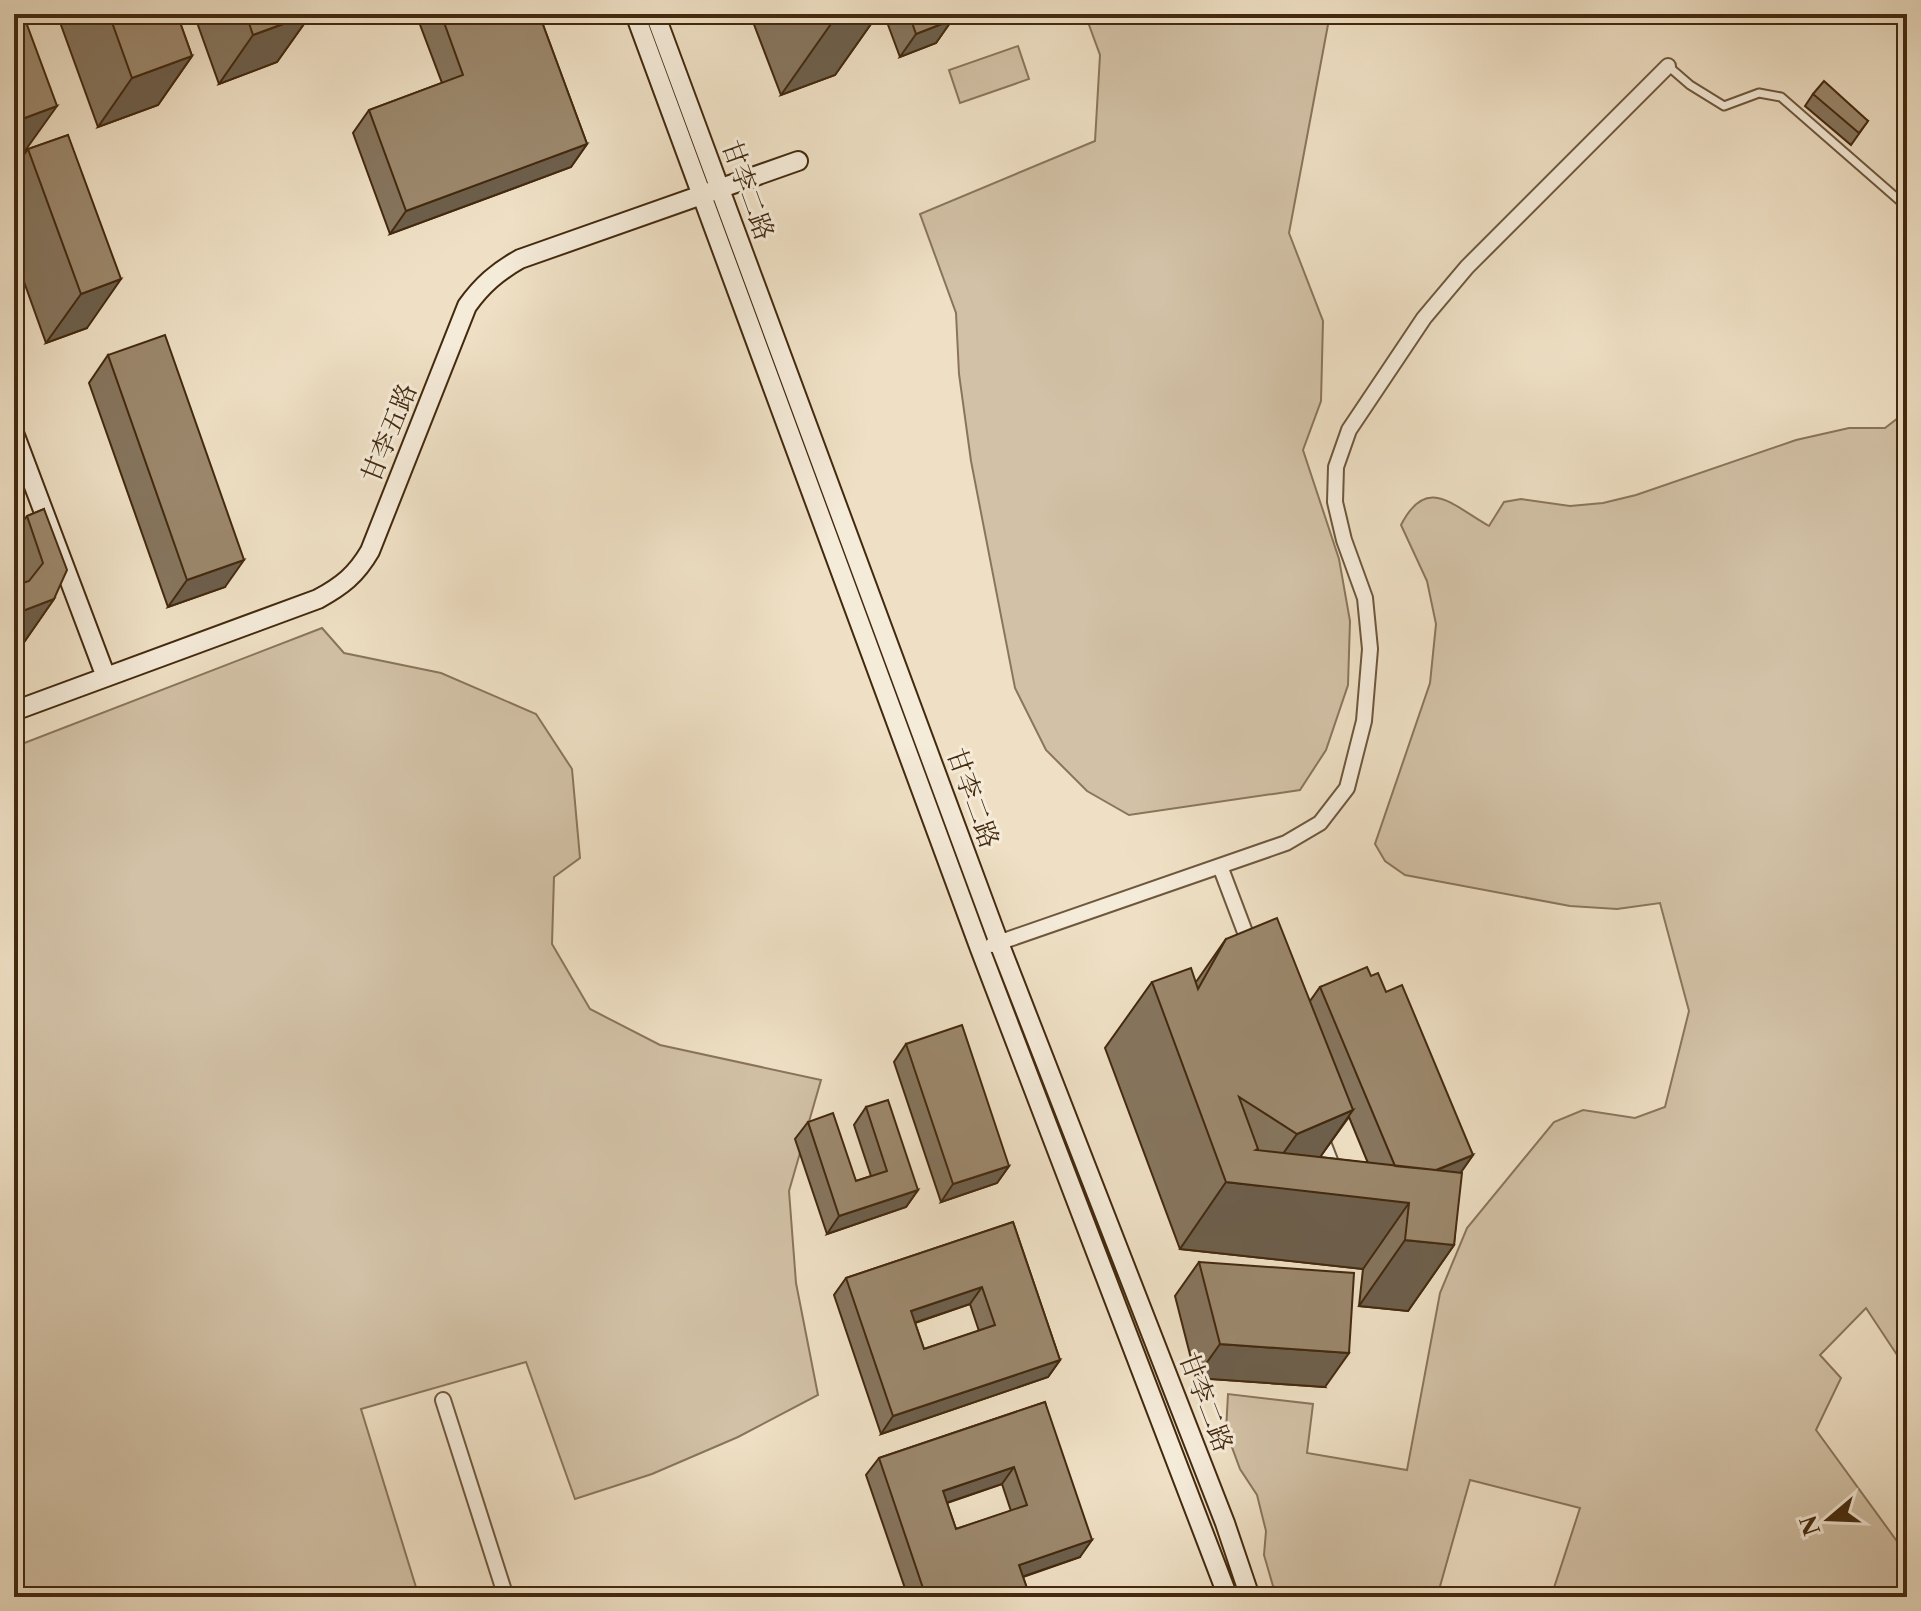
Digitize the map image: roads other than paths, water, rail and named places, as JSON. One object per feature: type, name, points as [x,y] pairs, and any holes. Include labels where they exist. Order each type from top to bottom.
[{"type":"main road","name":"甘李二路","points":[[635,14],[711,192],[1225,1523],[1250,1597]]},
{"type":"main road","name":"甘李二路","points":[[655,14],[711,192],[980,949],[1227,1596]]},
{"type":"main road","name":"甘李五路","points":[[14,711],[318,599],[343,586],[358,571],[370,551],[467,306],[480,287],[520,259],[798,161]]},
{"type":"main road","points":[[14,433],[106,677]]},
{"type":"street","points":[[980,949],[1286,843],[1320,823],[1347,788],[1364,721],[1370,649],[1365,598],[1344,540],[1335,502],[1336,467],[1349,430],[1424,318],[1467,267],[1668,66]]},
{"type":"street","points":[[1220,866],[1258,968]]},
{"type":"street","points":[[1313,1114],[1340,1187]]},
{"type":"street","points":[[443,1400],[506,1597]]},
{"type":"lane","points":[[1668,66],[1690,85],[1724,106],[1759,93],[1781,97],[1907,207]]}]
